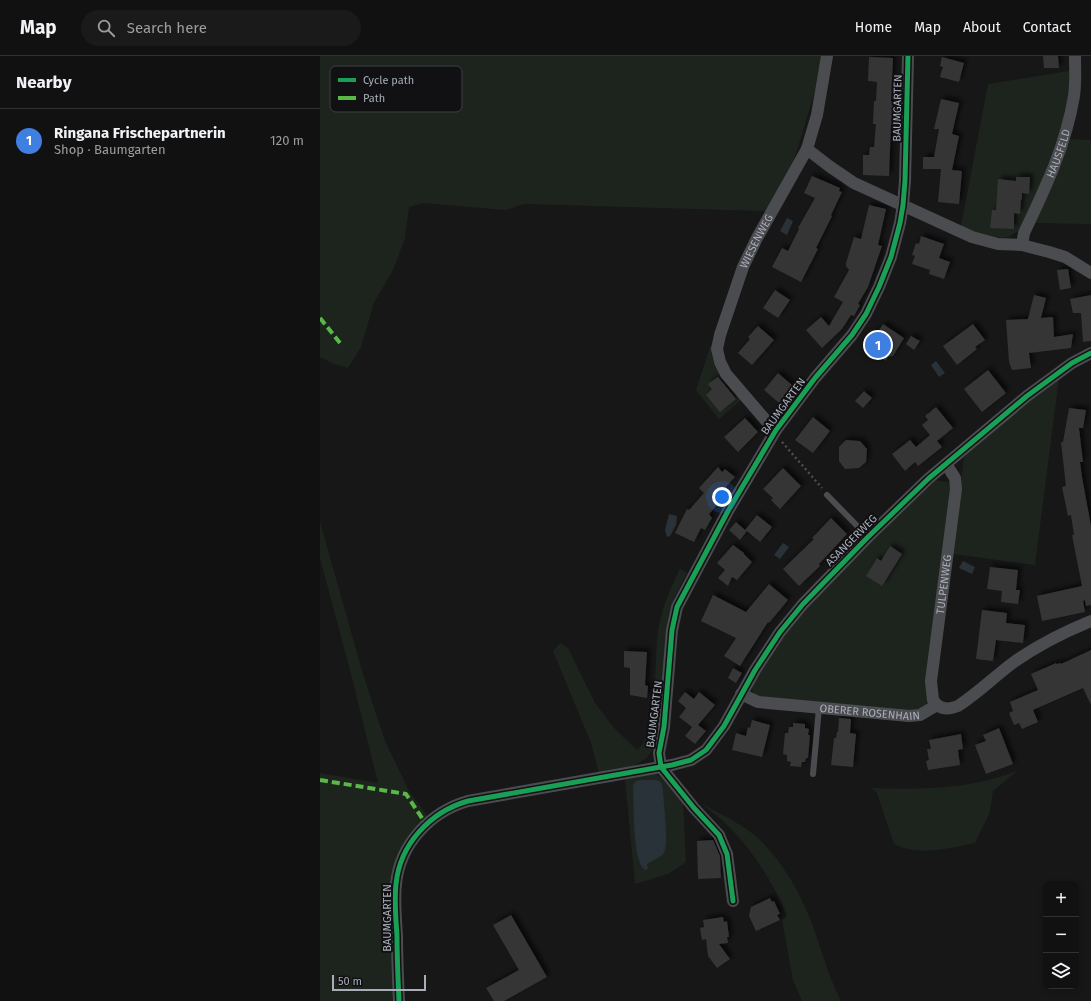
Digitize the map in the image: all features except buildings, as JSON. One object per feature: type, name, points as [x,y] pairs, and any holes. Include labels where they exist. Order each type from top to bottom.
[{"type":"street","name":"WIESENWEG","points":[[776,430],[769,424],[726,374],[720,362],[717,349],[720,334],[743,267],[757,238],[807,149],[817,115],[827,56]]},
{"type":"street","name":"BAUMGARTEN","points":[[399,1001],[396,883],[402,861],[409,844],[431,819],[445,810],[468,801],[661,767],[659,753],[664,727],[672,630],[677,607],[728,511],[776,430],[815,378],[852,335],[866,314],[891,257],[903,205],[908,56]]},
{"type":"street","name":"HAUSFELD","points":[[1022,245],[1024,233],[1055,165],[1064,138],[1074,95],[1075,56]]},
{"type":"street","points":[[807,149],[854,183],[972,237],[998,244],[1022,245],[1049,252],[1065,257],[1091,273]]},
{"type":"street","name":"ASANGERWEG","points":[[661,767],[691,760],[706,750],[724,726],[771,644],[789,620],[868,537],[928,479],[1027,396],[1066,368],[1091,353]]},
{"type":"street","name":"TULPENWEG","points":[[937,705],[933,700],[931,681],[956,489],[955,478],[946,464]]},
{"type":"street","points":[[937,705],[942,709],[958,706],[1024,656],[1055,637],[1091,621]]},
{"type":"street","name":"OBERER ROSENHAIN","points":[[741,694],[758,702],[909,716],[920,715],[937,705]]},
{"type":"street","points":[[661,767],[694,808],[719,835],[727,854],[733,901]]},
{"type":"lane","points":[[828,495],[868,537]]},
{"type":"lane","points":[[813,774],[819,708]]},
{"type":"path","points":[[776,430],[781,434],[782,443],[828,495]]},
{"type":"shaded area","points":[[320,56],[822,56],[813,98],[795,157],[767,211],[524,204],[506,210],[423,203],[409,207],[405,238],[394,268],[374,303],[361,347],[348,368],[334,364],[320,357]]},
{"type":"shaded area","points":[[1069,71],[1069,94],[1061,127],[1039,191],[1024,223],[1018,231],[1008,237],[1001,238],[974,232],[961,226],[988,84]]},
{"type":"shaded area","points":[[1068,139],[1091,140],[1091,224],[1034,223]]},
{"type":"shaded area","points":[[787,218],[793,221],[787,235],[780,231]]},
{"type":"shaded area","points":[[711,344],[711,353],[716,368],[741,400],[719,419],[696,390]]},
{"type":"shaded area","points":[[936,361],[945,373],[939,377],[931,365]]},
{"type":"shaded area","points":[[1059,378],[1035,565],[953,554],[964,457],[1029,400]]},
{"type":"shaded area","points":[[934,480],[948,482],[951,489],[927,704],[915,712],[761,697],[754,694],[752,689],[753,683],[770,654],[806,606]]},
{"type":"shaded area","points":[[669,514],[677,516],[676,525],[670,536],[667,537],[665,530]]},
{"type":"shaded area","points":[[320,522],[363,674],[385,741],[409,791],[427,815],[409,834],[401,848],[394,1001],[320,1001],[320,773],[378,783],[320,558]]},
{"type":"shaded area","points":[[783,543],[789,547],[780,559],[774,555]]},
{"type":"shaded area","points":[[963,561],[975,567],[972,574],[959,568]]},
{"type":"shaded area","points":[[680,569],[687,573],[674,598],[668,617],[663,693],[656,744],[647,758],[634,766],[599,773],[591,743],[553,651],[560,643],[568,648],[595,703],[615,729],[637,750],[644,741],[649,728],[654,692],[659,626],[667,597]]},
{"type":"shaded area","points":[[1017,771],[993,791],[990,812],[975,843],[944,849],[924,851],[914,850],[894,844],[877,793],[871,788],[908,789],[964,785],[982,782]]},
{"type":"shaded area","points":[[654,774],[660,776],[683,799],[686,862],[668,874],[635,884],[625,779]]},
{"type":"shaded area","points":[[656,780],[661,782],[663,789],[666,833],[665,849],[663,854],[647,864],[648,868],[646,870],[641,866],[638,857],[634,817],[633,785],[636,781]]},
{"type":"shaded area","points":[[702,804],[755,835],[777,859],[791,880],[808,913],[836,992],[841,1001],[802,1001],[793,980],[782,920],[787,916],[782,903],[752,853],[721,819]]},
{"type":"marked path","points":[[320,318],[340,343]]},
{"type":"marked path","points":[[320,780],[406,794],[426,824]]},
{"type":"cycle path","points":[[733,901],[727,854],[719,835],[694,808],[661,767],[659,753],[664,727],[672,630],[677,607],[728,511],[776,430],[815,378],[852,335],[866,314],[879,287],[891,257],[903,205],[908,56]]},
{"type":"cycle path","points":[[399,1001],[395,903],[396,884],[399,869],[404,856],[419,832],[441,813],[468,801],[672,765],[691,760],[706,750],[724,726],[755,670],[780,632],[803,604],[868,537],[928,479],[1027,396],[1072,363],[1091,353]]},
{"type":"place","name":"Ringana Frischepartnerin","points":[[878,345]]}]
